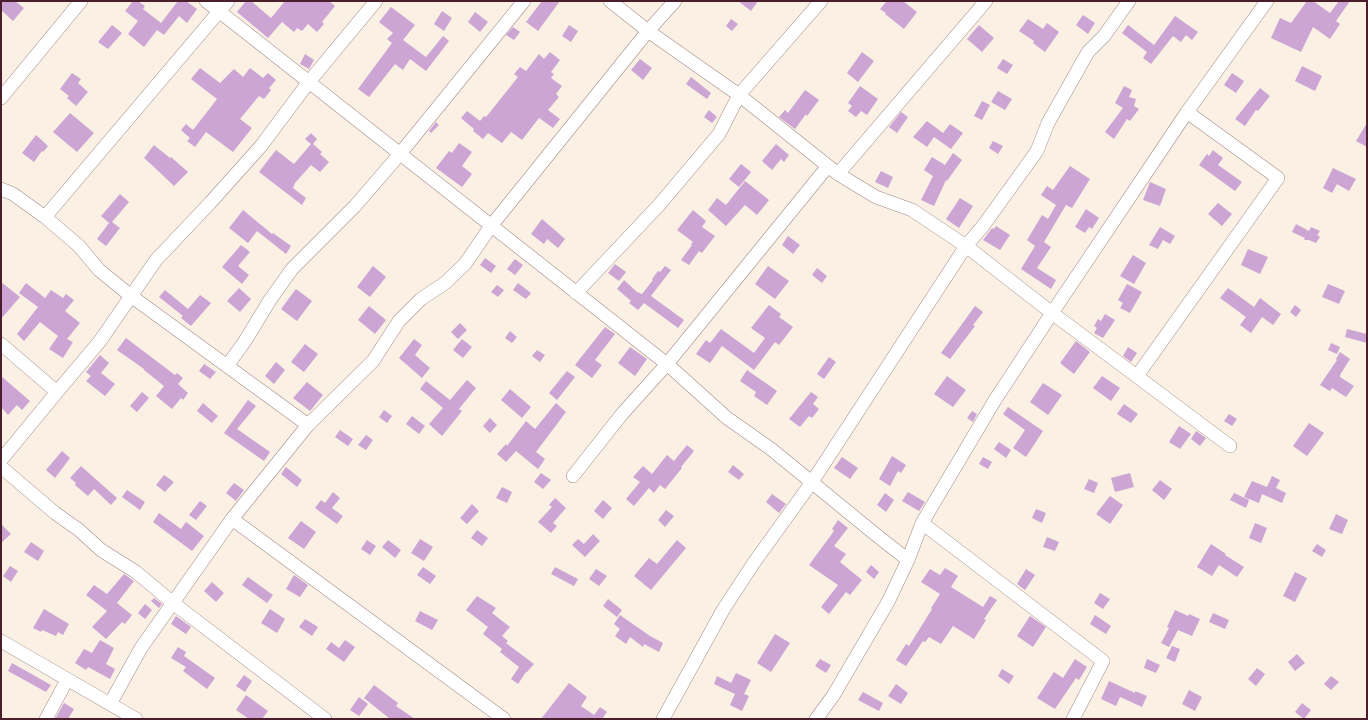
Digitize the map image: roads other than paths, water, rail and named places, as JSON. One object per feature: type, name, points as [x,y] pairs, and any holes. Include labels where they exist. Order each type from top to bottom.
[{"type":"street","points":[[1,98],[81,1]]},
{"type":"street","points":[[206,1],[308,83],[667,364],[727,418],[772,449],[908,560]]},
{"type":"street","points":[[45,218],[228,1]]},
{"type":"street","points":[[1,460],[56,392],[100,341],[156,260],[210,204],[261,146],[308,83],[376,1]]},
{"type":"street","points":[[227,366],[292,269],[355,206],[524,1]]},
{"type":"street","points":[[610,1],[648,32],[739,95],[833,170],[876,197],[912,210],[966,246],[1052,313],[1230,446]]},
{"type":"street","points":[[110,704],[141,648],[232,519],[308,425],[373,362],[399,321],[421,300],[445,283],[465,264],[491,226],[648,32],[675,1]]},
{"type":"street","points":[[576,293],[674,188],[719,134],[739,95],[821,1]]},
{"type":"street","points":[[573,476],[622,414],[667,364],[833,170],[986,1]]},
{"type":"street","points":[[663,719],[723,610],[753,564],[812,482],[966,246],[983,226],[1037,151],[1048,123],[1088,52],[1104,36],[1129,1]]},
{"type":"street","points":[[816,719],[833,696],[888,602],[908,560],[922,523],[995,400],[1187,112],[1267,1]]},
{"type":"street","points":[[1137,376],[1278,178],[1187,112]]},
{"type":"street","points":[[1,188],[13,194],[79,246],[100,270],[132,296],[308,425]]},
{"type":"street","points":[[1,344],[56,392]]},
{"type":"street","points":[[1,467],[55,513],[79,530],[101,550],[136,572],[173,603],[325,719]]},
{"type":"street","points":[[232,519],[504,719]]},
{"type":"street","points":[[922,523],[1103,661],[1073,719]]},
{"type":"street","points":[[1,641],[136,719]]},
{"type":"street","points":[[46,719],[67,680]]}]
